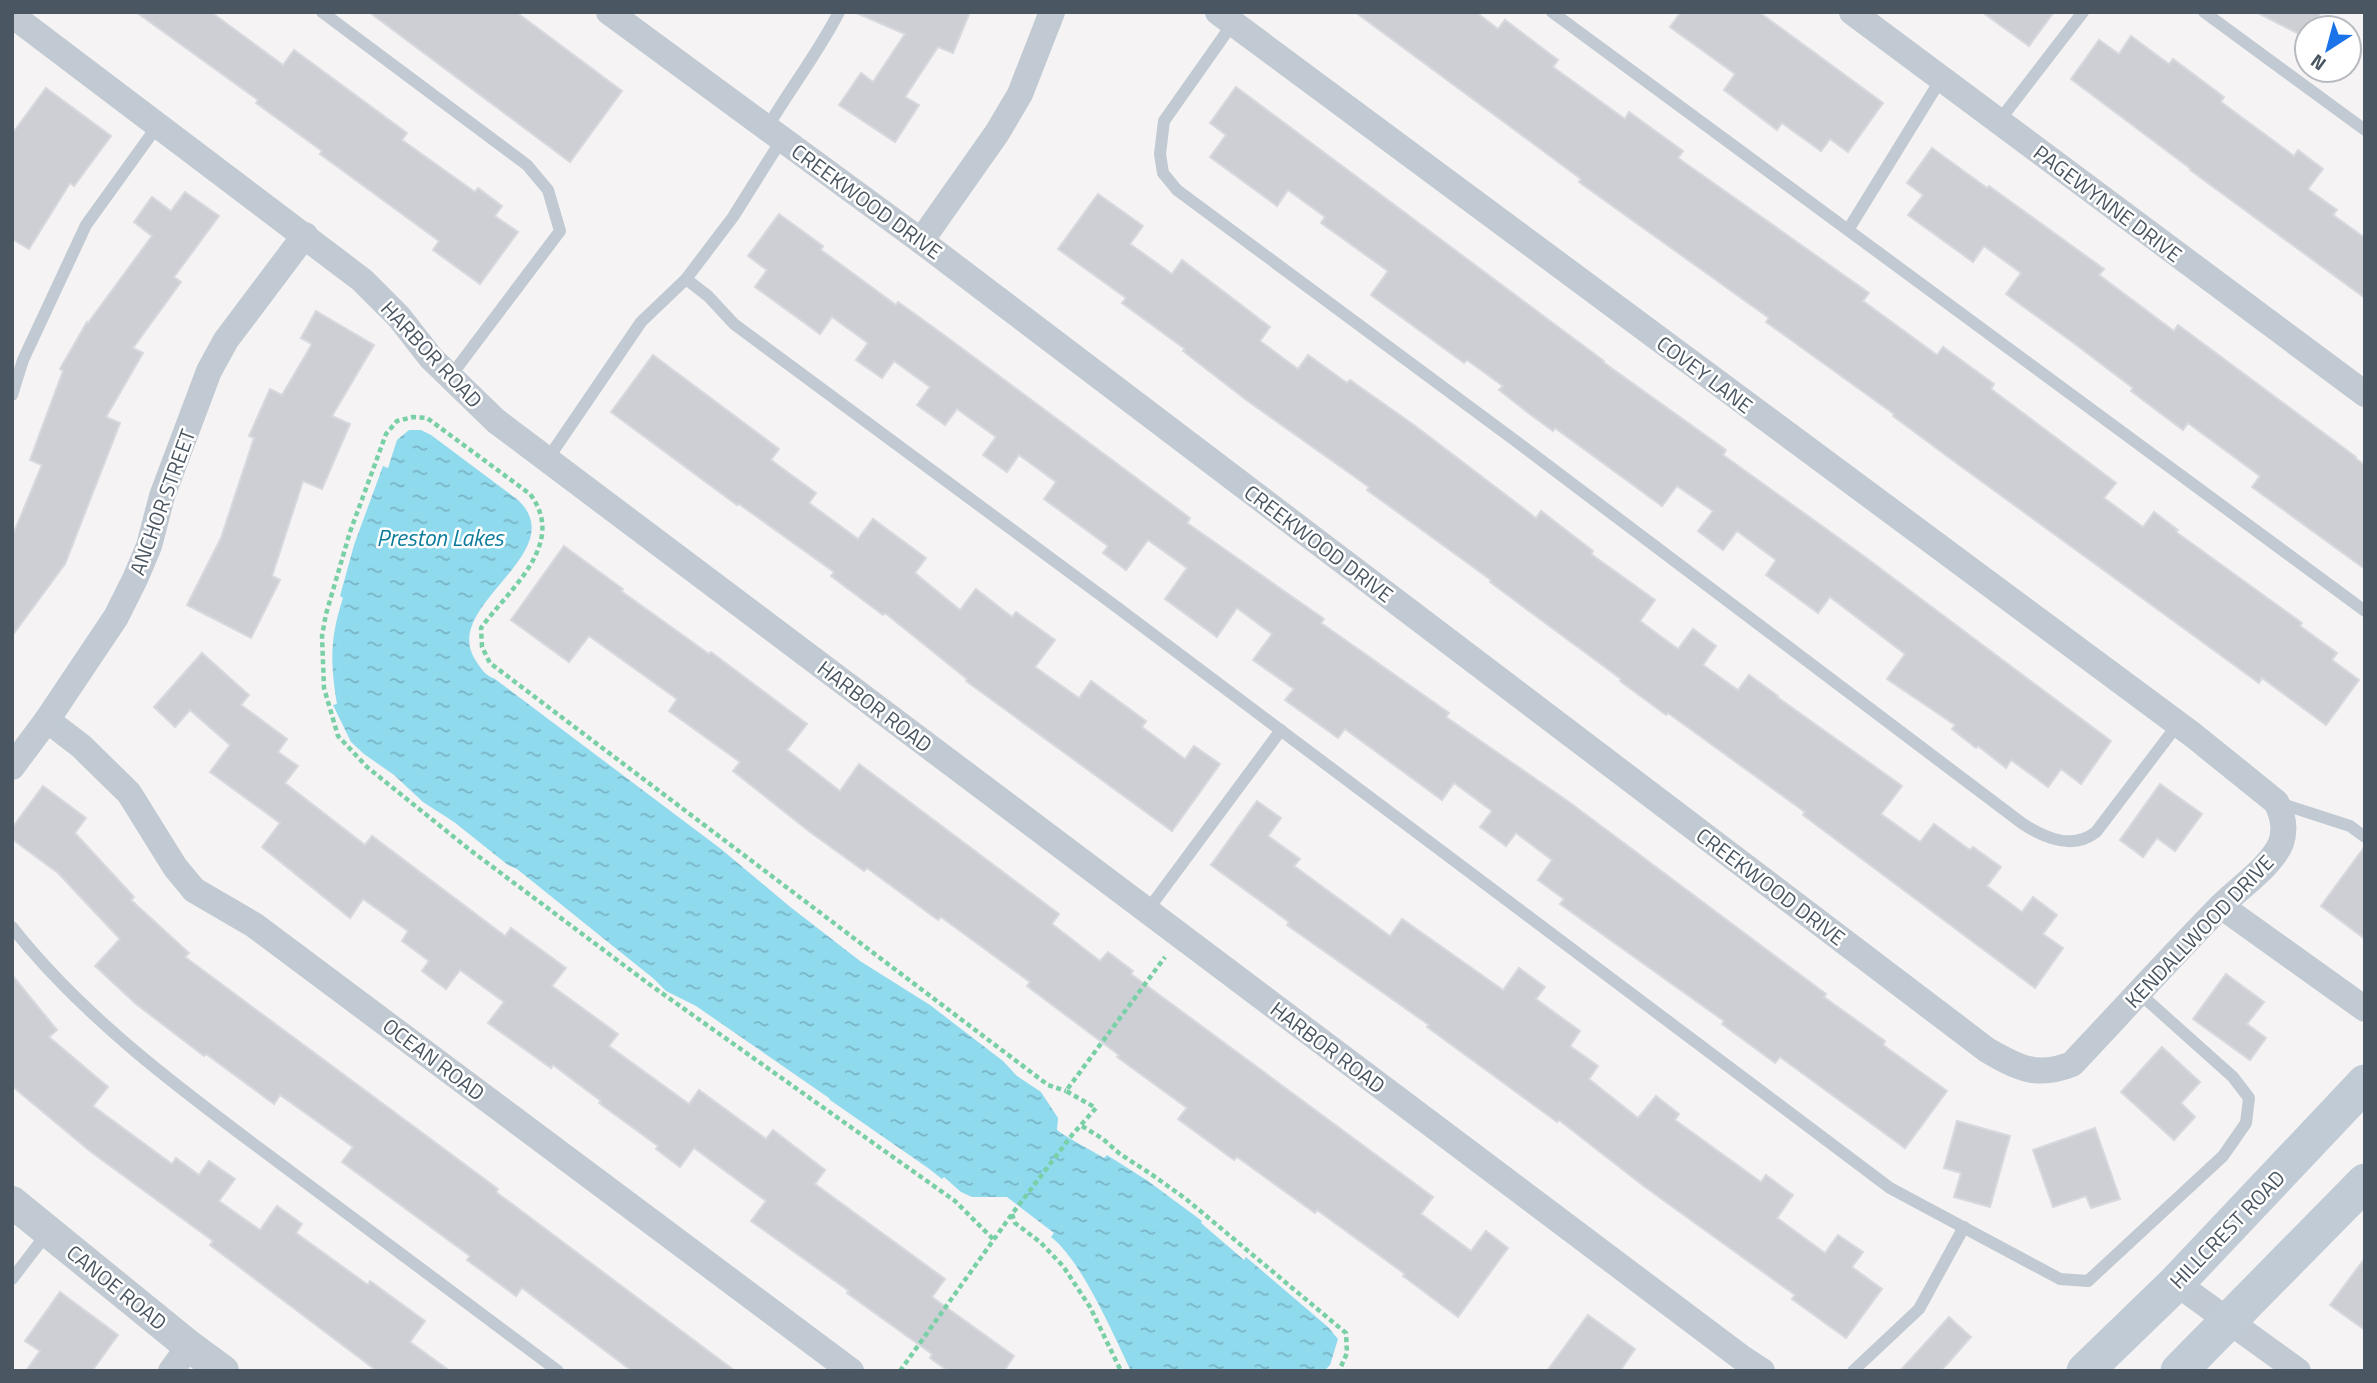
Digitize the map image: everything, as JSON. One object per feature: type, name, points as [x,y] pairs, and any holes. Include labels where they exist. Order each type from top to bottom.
[{"type":"main road","name":"HILLCREST ROAD","points":[[2085,1371],[2176,1283],[2365,1083]]},
{"type":"main road","points":[[2179,1371],[2362,1190]]},
{"type":"street","name":"CREEKWOOD DRIVE","points":[[610,12],[922,241],[1987,1050],[2016,1067],[2030,1069]]},
{"type":"street","points":[[922,241],[998,133],[1020,94],[1052,12]]},
{"type":"street","name":"PAGEWYNNE DRIVE","points":[[1852,12],[2365,394]]},
{"type":"street","name":"COVEY LANE","points":[[1225,18],[2186,730]]},
{"type":"street","name":"HARBOR ROAD","points":[[16,25],[158,125],[362,280],[399,317],[431,358],[496,421],[1181,936],[1744,1367]]},
{"type":"street","name":"ANCHOR STREET","points":[[12,766],[47,720],[116,617],[149,547],[162,496],[209,371],[226,340],[305,235]]},
{"type":"street","name":"OCEAN ROAD","points":[[47,720],[81,746],[129,793],[175,867],[194,890],[254,925],[851,1371]]},
{"type":"street","points":[[2186,730],[2276,802]]},
{"type":"street","name":"KENDALLWOOD DRIVE","points":[[2030,1069],[2042,1072],[2073,1064],[2221,906],[2270,859],[2280,843],[2283,821],[2276,802]]},
{"type":"street","points":[[2221,906],[2365,1009]]},
{"type":"street","name":"CANOE ROAD","points":[[12,1202],[49,1232],[180,1358],[223,1371]]},
{"type":"street","points":[[2176,1283],[2298,1371]]},
{"type":"lane","points":[[322,12],[527,165],[548,190],[560,231],[450,377]]},
{"type":"lane","points":[[547,460],[640,322],[686,279],[733,217],[774,134],[792,86],[828,34],[839,12]]},
{"type":"lane","points":[[1552,12],[2365,611]]},
{"type":"lane","points":[[1999,121],[2083,12]]},
{"type":"lane","points":[[2204,12],[2365,130]]},
{"type":"lane","points":[[1225,18],[1164,121],[1160,154],[1163,173],[1177,190],[1524,447],[2023,824],[2054,839],[2073,843],[2085,840],[2096,832],[2186,730]]},
{"type":"lane","points":[[1848,230],[1941,79]]},
{"type":"lane","points":[[12,395],[23,360],[86,225],[158,125]]},
{"type":"lane","points":[[686,279],[708,296],[734,324],[1281,730],[1890,1188],[2060,1279],[2088,1281],[2223,1156],[2246,1123],[2249,1098],[2233,1077],[2139,993]]},
{"type":"lane","points":[[1147,911],[1281,730]]},
{"type":"lane","points":[[2276,802],[2350,826],[2365,837]]},
{"type":"lane","points":[[12,927],[27,946],[103,1023],[188,1094],[558,1371]]},
{"type":"lane","points":[[1853,1371],[1919,1309],[1964,1227]]},
{"type":"lane","points":[[12,1279],[49,1232]]},
{"type":"path","points":[[901,1371],[1016,1208],[1096,1108],[1066,1091],[1048,1085],[490,663],[482,647],[481,628],[540,548],[544,519],[530,494],[427,418],[413,417],[397,421],[386,433],[349,532],[322,636],[324,688],[338,736],[367,767],[470,850],[649,984],[955,1201],[993,1240]]},
{"type":"path","points":[[1066,1091],[1181,936]]},
{"type":"path","points":[[1082,1125],[1119,1154],[1186,1199],[1346,1333],[1347,1353],[1339,1371]]},
{"type":"path","points":[[1012,1214],[1015,1223],[1040,1242],[1063,1266],[1090,1307],[1121,1371]]},
{"type":"water","name":"Preston Lakes","points":[[409,430],[421,430],[431,435],[518,500],[531,520],[530,540],[519,560],[474,620],[469,640],[476,661],[484,672],[721,849],[860,961],[930,1005],[1003,1061],[1017,1076],[1041,1092],[1058,1118],[1057,1130],[1104,1158],[1107,1155],[1148,1181],[1202,1221],[1201,1223],[1244,1260],[1246,1257],[1328,1327],[1338,1339],[1330,1365],[1324,1371],[1131,1371],[1085,1280],[1063,1248],[1051,1237],[1054,1233],[1007,1197],[972,1197],[961,1192],[944,1177],[942,1179],[696,1006],[666,991],[517,869],[423,802],[394,775],[351,742],[333,705],[337,704],[332,650],[343,598],[340,596],[354,545],[383,466],[388,468],[397,440]]},
{"type":"building","points":[[136,12],[211,12],[283,65],[294,50],[407,133],[402,140],[475,192],[478,188],[502,206],[495,216],[518,232],[480,284],[433,250],[439,241],[320,154],[322,151],[256,103],[258,100]]},
{"type":"building","points":[[369,12],[516,12],[622,91],[570,162]]},
{"type":"building","points":[[854,12],[970,12],[953,53],[938,47],[905,97],[919,105],[895,142],[839,105],[861,73],[873,82],[905,34]]},
{"type":"building","points":[[1355,12],[1476,12],[1498,29],[1505,20],[1558,60],[1553,67],[1625,119],[1629,112],[1683,151],[1678,158],[1869,293],[1863,301],[1937,355],[1943,347],[1994,384],[1991,389],[2116,483],[2104,498],[2143,527],[2154,512],[2178,530],[2176,532],[2302,623],[2300,626],[2337,653],[2332,660],[2359,680],[2326,725],[2262,678],[2259,683],[1766,322],[1769,318],[1579,182],[1581,179]]},
{"type":"building","points":[[1681,12],[1759,12],[1883,103],[1848,152],[1830,139],[1821,151],[1782,123],[1777,130],[1724,90],[1735,74],[1670,27]]},
{"type":"building","points":[[1982,12],[2054,12],[2029,46]]},
{"type":"building","points":[[2256,12],[2321,12],[2293,14],[2293,31]]},
{"type":"building","points":[[2131,36],[2169,64],[2173,59],[2224,97],[2221,102],[2294,156],[2298,150],[2323,169],[2308,189],[2337,210],[2333,215],[2365,238],[2365,298],[2071,79],[2099,40],[2119,54]]},
{"type":"building","points":[[1236,87],[1603,362],[1726,450],[1723,455],[1861,554],[2111,741],[2081,784],[2061,769],[2048,787],[2011,760],[2006,768],[1978,746],[1976,748],[1952,729],[1955,725],[1887,679],[1905,654],[1830,597],[1818,613],[1766,575],[1776,560],[1737,531],[1723,550],[1698,531],[1713,511],[1677,486],[1662,506],[1555,428],[1553,431],[1527,412],[1499,390],[1503,386],[1467,360],[1464,363],[1371,295],[1388,271],[1321,223],[1325,217],[1288,190],[1277,206],[1210,157],[1226,135],[1210,123]]},
{"type":"building","points":[[46,88],[111,136],[74,186],[70,183],[29,249],[12,239],[12,134]]},
{"type":"building","points":[[1932,148],[2104,269],[2099,275],[2174,331],[2178,325],[2365,465],[2365,569],[2252,487],[2260,476],[2188,423],[2183,430],[2131,391],[2133,388],[2006,294],[2021,273],[1984,246],[1973,262],[1908,215],[1923,195],[1907,183]]},
{"type":"building","points":[[185,192],[219,216],[174,277],[181,282],[133,348],[143,353],[106,417],[120,423],[65,564],[12,636],[12,537],[42,465],[30,460],[63,371],[60,369],[87,322],[152,236],[134,222],[152,197],[171,211]]},
{"type":"building","points":[[1098,194],[1143,226],[1130,244],[1172,274],[1182,260],[1270,327],[1260,341],[1298,369],[1308,355],[1347,383],[1350,380],[1536,518],[1541,511],[1593,551],[1591,554],[1655,600],[1640,621],[1678,649],[1693,629],[1716,646],[1703,665],[1738,690],[1749,675],[1902,786],[1881,814],[1920,842],[1934,824],[1970,850],[1973,847],[2001,867],[1987,886],[2022,912],[2033,897],[2057,915],[2043,934],[2063,948],[2035,988],[1803,815],[1805,812],[1668,713],[1666,715],[1490,582],[1491,580],[1367,490],[1369,487],[1245,399],[1183,351],[1185,349],[1122,303],[1126,298],[1058,249]]},
{"type":"building","points":[[779,214],[823,246],[821,250],[896,305],[898,302],[944,335],[1190,518],[1187,523],[1324,619],[1321,623],[1449,713],[1446,717],[1569,802],[1826,994],[1824,997],[1885,1041],[1883,1045],[1947,1091],[1905,1148],[1780,1057],[1775,1063],[1722,1024],[1724,1021],[1560,904],[1564,899],[1538,880],[1552,860],[1516,833],[1506,846],[1480,827],[1492,811],[1454,783],[1442,800],[1345,729],[1338,738],[1285,700],[1294,689],[1253,660],[1272,634],[1237,608],[1217,637],[1165,599],[1187,568],[1148,540],[1126,570],[1103,553],[1108,546],[1044,499],[1056,482],[1019,455],[1007,472],[983,455],[996,437],[957,409],[945,425],[917,405],[930,387],[894,361],[882,378],[856,360],[868,343],[832,317],[820,334],[755,287],[767,270],[748,256]]},
{"type":"building","points":[[316,311],[374,345],[332,416],[350,424],[322,489],[303,481],[272,576],[280,580],[251,638],[187,605],[221,538],[254,438],[249,436],[270,389],[282,395],[312,344],[301,338]]},
{"type":"building","points":[[653,355],[779,449],[771,460],[816,493],[809,503],[858,539],[873,519],[926,558],[915,573],[960,610],[976,589],[1012,617],[1016,612],[1055,640],[1035,667],[1079,698],[1091,681],[1146,721],[1142,727],[1185,759],[1194,746],[1220,764],[1172,831],[966,681],[967,679],[885,613],[883,615],[831,576],[834,572],[737,505],[611,412]]},
{"type":"building","points":[[564,546],[623,589],[621,591],[709,654],[711,652],[807,724],[787,750],[840,791],[859,764],[1059,914],[1052,924],[1100,961],[1108,952],[1133,971],[1131,974],[1433,1197],[1421,1214],[1471,1251],[1486,1231],[1508,1248],[1458,1317],[1403,1276],[1405,1274],[1317,1210],[1315,1213],[1237,1157],[1234,1160],[1178,1119],[1187,1108],[1027,986],[1030,982],[941,917],[938,920],[867,868],[864,871],[810,832],[733,771],[740,762],[669,711],[677,699],[589,636],[569,662],[511,620]]},
{"type":"building","points":[[202,653],[249,695],[241,705],[287,739],[278,752],[298,766],[285,783],[365,845],[372,836],[505,936],[511,928],[566,968],[552,986],[618,1034],[609,1046],[689,1104],[699,1090],[766,1139],[773,1130],[825,1170],[815,1184],[945,1279],[932,1297],[1014,1356],[1004,1371],[948,1371],[930,1358],[932,1354],[751,1221],[766,1201],[694,1148],[680,1167],[656,1149],[658,1146],[553,1065],[551,1068],[488,1023],[504,1002],[460,970],[446,989],[422,971],[429,961],[402,941],[408,931],[363,899],[350,918],[262,847],[280,823],[210,772],[230,745],[190,710],[175,727],[154,707]]},
{"type":"building","points":[[2160,784],[2202,814],[2175,851],[2157,838],[2143,857],[2120,840]]},
{"type":"building","points":[[43,786],[86,818],[75,833],[134,897],[131,900],[189,953],[185,957],[498,1189],[496,1192],[735,1371],[632,1371],[522,1288],[516,1296],[467,1260],[470,1256],[342,1162],[353,1147],[280,1095],[274,1104],[206,1054],[204,1056],[136,1004],[95,966],[120,939],[58,873],[12,839],[12,828]]},
{"type":"building","points":[[1257,801],[1281,818],[1268,836],[1300,859],[1294,866],[1390,936],[1402,919],[1503,990],[1519,968],[1545,987],[1536,999],[1580,1031],[1570,1046],[1598,1066],[1589,1079],[1638,1118],[1656,1096],[1679,1114],[1675,1120],[1761,1182],[1766,1175],[1793,1195],[1777,1218],[1825,1253],[1838,1235],[1863,1252],[1852,1267],[1882,1289],[1846,1338],[1792,1299],[1795,1295],[1645,1187],[1559,1120],[1557,1122],[1427,1027],[1429,1025],[1287,925],[1289,922],[1211,865]]},
{"type":"building","points":[[2365,846],[2365,939],[2321,906]]},
{"type":"building","points":[[2226,974],[2264,1002],[2247,1024],[2266,1038],[2250,1060],[2193,1019]]},
{"type":"building","points":[[12,975],[57,1030],[49,1037],[108,1087],[93,1106],[172,1164],[176,1158],[199,1175],[209,1161],[235,1179],[219,1201],[260,1230],[277,1206],[302,1224],[296,1233],[368,1285],[370,1281],[425,1321],[410,1342],[450,1371],[377,1371],[210,1245],[213,1241],[91,1152],[12,1086]]},
{"type":"building","points":[[2162,1047],[2200,1082],[2181,1103],[2195,1117],[2174,1140],[2121,1092]]},
{"type":"building","points":[[1957,1121],[2010,1136],[1990,1207],[1954,1197],[1961,1173],[1944,1168]]},
{"type":"building","points":[[2095,1128],[2120,1199],[2091,1208],[2086,1196],[2053,1207],[2033,1150]]},
{"type":"building","points":[[2365,1258],[2365,1330],[2330,1305]]},
{"type":"building","points":[[60,1292],[118,1335],[92,1371],[26,1371],[40,1351],[25,1341]]},
{"type":"building","points":[[1588,1315],[1635,1349],[1620,1371],[1547,1371]]},
{"type":"building","points":[[1949,1317],[1971,1337],[1941,1371],[1900,1371]]}]
